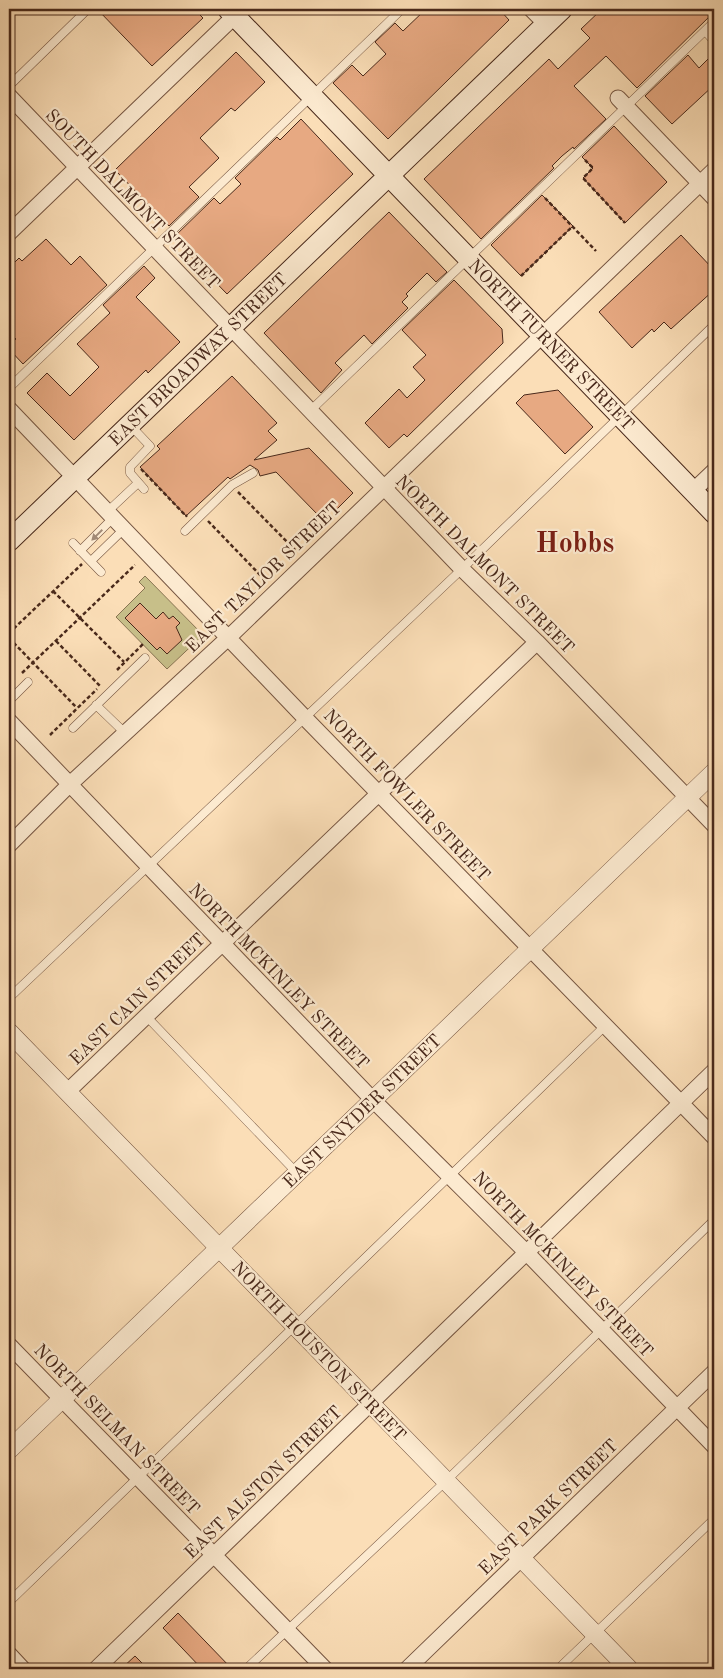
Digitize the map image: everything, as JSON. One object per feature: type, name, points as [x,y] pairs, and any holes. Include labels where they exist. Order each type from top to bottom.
[{"type":"main road","name":"EAST BROADWAY STREET","points":[[9,541],[562,9]]},
{"type":"main road","name":"NORTH TURNER STREET","points":[[235,11],[311,96],[714,513]]},
{"type":"street","points":[[531,9],[546,24]]},
{"type":"street","points":[[9,233],[235,11]]},
{"type":"street","name":"SOUTH DALMONT STREET","points":[[9,96],[230,328]]},
{"type":"street","points":[[622,102],[714,198]]},
{"type":"street","name":"EAST TAYLOR STREET","points":[[9,845],[69,785],[228,638],[714,170]]},
{"type":"street","name":"NORTH DALMONT STREET","points":[[230,328],[462,569],[537,642],[714,825]]},
{"type":"street","name":"NORTH FOWLER STREET","points":[[9,409],[305,718],[714,1137]]},
{"type":"street","points":[[693,491],[714,471]]},
{"type":"street","name":"EAST CAIN STREET","points":[[67,1092],[537,642]]},
{"type":"street","name":"NORTH MCKINLEY STREET","points":[[9,722],[372,1099],[526,1252],[714,1446]]},
{"type":"street","name":"EAST SNYDER STREET","points":[[9,1450],[714,772]]},
{"type":"street","name":"NORTH HOUSTON STREET","points":[[9,1032],[629,1669]]},
{"type":"street","name":"EAST ALSTON STREET","points":[[96,1669],[371,1405],[714,1071]]},
{"type":"street","name":"NORTH SELMAN STREET","points":[[9,1345],[325,1669]]},
{"type":"street","name":"EAST PARK STREET","points":[[407,1669],[714,1372]]},
{"type":"street","points":[[9,1654],[23,1669]]},
{"type":"lane","points":[[9,86],[88,9]]},
{"type":"lane","points":[[9,388],[153,247],[402,9]]},
{"type":"lane","points":[[310,411],[469,259],[622,102],[714,22]]},
{"type":"lane","points":[[705,31],[714,41]]},
{"type":"lane","points":[[9,998],[462,569],[714,325]]},
{"type":"lane","points":[[130,424],[150,446],[130,468],[130,473],[144,489]]},
{"type":"lane","points":[[184,531],[232,485],[253,473]]},
{"type":"lane","points":[[87,562],[138,483]]},
{"type":"lane","points":[[80,551],[115,520]]},
{"type":"lane","points":[[73,543],[87,562],[102,572]]},
{"type":"lane","points":[[73,728],[145,658]]},
{"type":"lane","points":[[9,701],[28,682]]},
{"type":"lane","points":[[96,705],[125,733]]},
{"type":"lane","points":[[146,1016],[297,1173]]},
{"type":"lane","points":[[9,1602],[606,1025]]},
{"type":"lane","points":[[246,1669],[446,1481],[714,1220]]},
{"type":"lane","points":[[558,1669],[714,1519]]},
{"type":"path","points":[[581,155],[593,168],[583,178],[625,223]]},
{"type":"path","points":[[541,193],[596,251]]},
{"type":"path","points":[[521,276],[573,226]]},
{"type":"path","points":[[140,467],[186,516],[195,508],[264,579]]},
{"type":"path","points":[[232,485],[294,550]]},
{"type":"path","points":[[9,633],[87,562]]},
{"type":"path","points":[[20,675],[135,565]]},
{"type":"path","points":[[53,591],[124,662]]},
{"type":"path","points":[[9,638],[77,708]]},
{"type":"path","points":[[56,641],[100,686]]},
{"type":"path","points":[[113,674],[143,644]]},
{"type":"path","points":[[50,735],[107,680]]},
{"type":"shaded area","points":[[145,576],[203,635],[167,669],[116,617],[145,588],[139,582]]},
{"type":"building","points":[[97,9],[194,9],[203,18],[152,66]]},
{"type":"building","points":[[426,9],[499,9],[509,20],[388,139],[333,83],[352,65],[363,76],[386,54],[375,42],[395,23],[403,31]]},
{"type":"building","points":[[602,9],[714,9],[714,12],[637,88],[606,56],[574,86],[606,119],[574,149],[573,147],[562,156],[552,166],[554,168],[481,239],[424,179],[549,59],[558,69],[590,38],[581,29]]},
{"type":"building","points":[[236,52],[265,82],[235,111],[231,108],[200,138],[219,158],[189,187],[199,197],[169,226],[115,170]]},
{"type":"building","points":[[714,53],[714,85],[672,124],[645,96],[688,55],[699,68]]},
{"type":"building","points":[[301,119],[353,174],[227,294],[173,238],[214,198],[220,204],[241,184],[235,178],[277,137],[280,140]]},
{"type":"building","points":[[614,126],[667,182],[625,223],[583,178],[593,168],[582,157]]},
{"type":"building","points":[[542,195],[573,226],[521,276],[491,245]]},
{"type":"building","points":[[389,212],[447,272],[436,282],[427,273],[406,294],[408,296],[402,302],[408,308],[372,344],[364,335],[335,363],[342,370],[321,393],[264,333]]},
{"type":"building","points":[[681,235],[714,270],[710,277],[714,282],[714,290],[671,329],[664,322],[654,332],[652,329],[632,348],[599,312]]},
{"type":"building","points":[[46,239],[71,265],[80,256],[107,285],[23,364],[9,349],[9,345],[16,339],[9,332],[9,268],[19,258],[22,261]]},
{"type":"building","points":[[144,266],[155,278],[136,297],[180,342],[148,373],[146,370],[74,440],[27,393],[47,373],[70,396],[99,367],[77,344],[110,313],[103,305]]},
{"type":"building","points":[[454,280],[502,329],[503,343],[407,437],[404,434],[389,448],[365,423],[399,389],[407,398],[425,380],[413,367],[426,355],[402,330]]},
{"type":"building","points":[[232,376],[277,423],[268,431],[277,440],[254,460],[309,448],[353,493],[334,512],[329,506],[319,516],[276,472],[260,476],[258,470],[250,465],[230,479],[228,477],[186,516],[140,467],[160,449],[157,446]]},
{"type":"building","points":[[558,390],[593,427],[565,454],[516,403],[524,395]]},
{"type":"building","points":[[140,603],[156,619],[163,612],[169,619],[173,616],[180,623],[176,627],[182,640],[167,654],[160,647],[157,650],[125,618]]},
{"type":"building","points":[[178,1613],[232,1669],[202,1669],[163,1628]]},
{"type":"building","points":[[135,1656],[148,1669],[121,1669]]},
{"type":"district","name":"Hobbs","points":[[575,542]]}]
